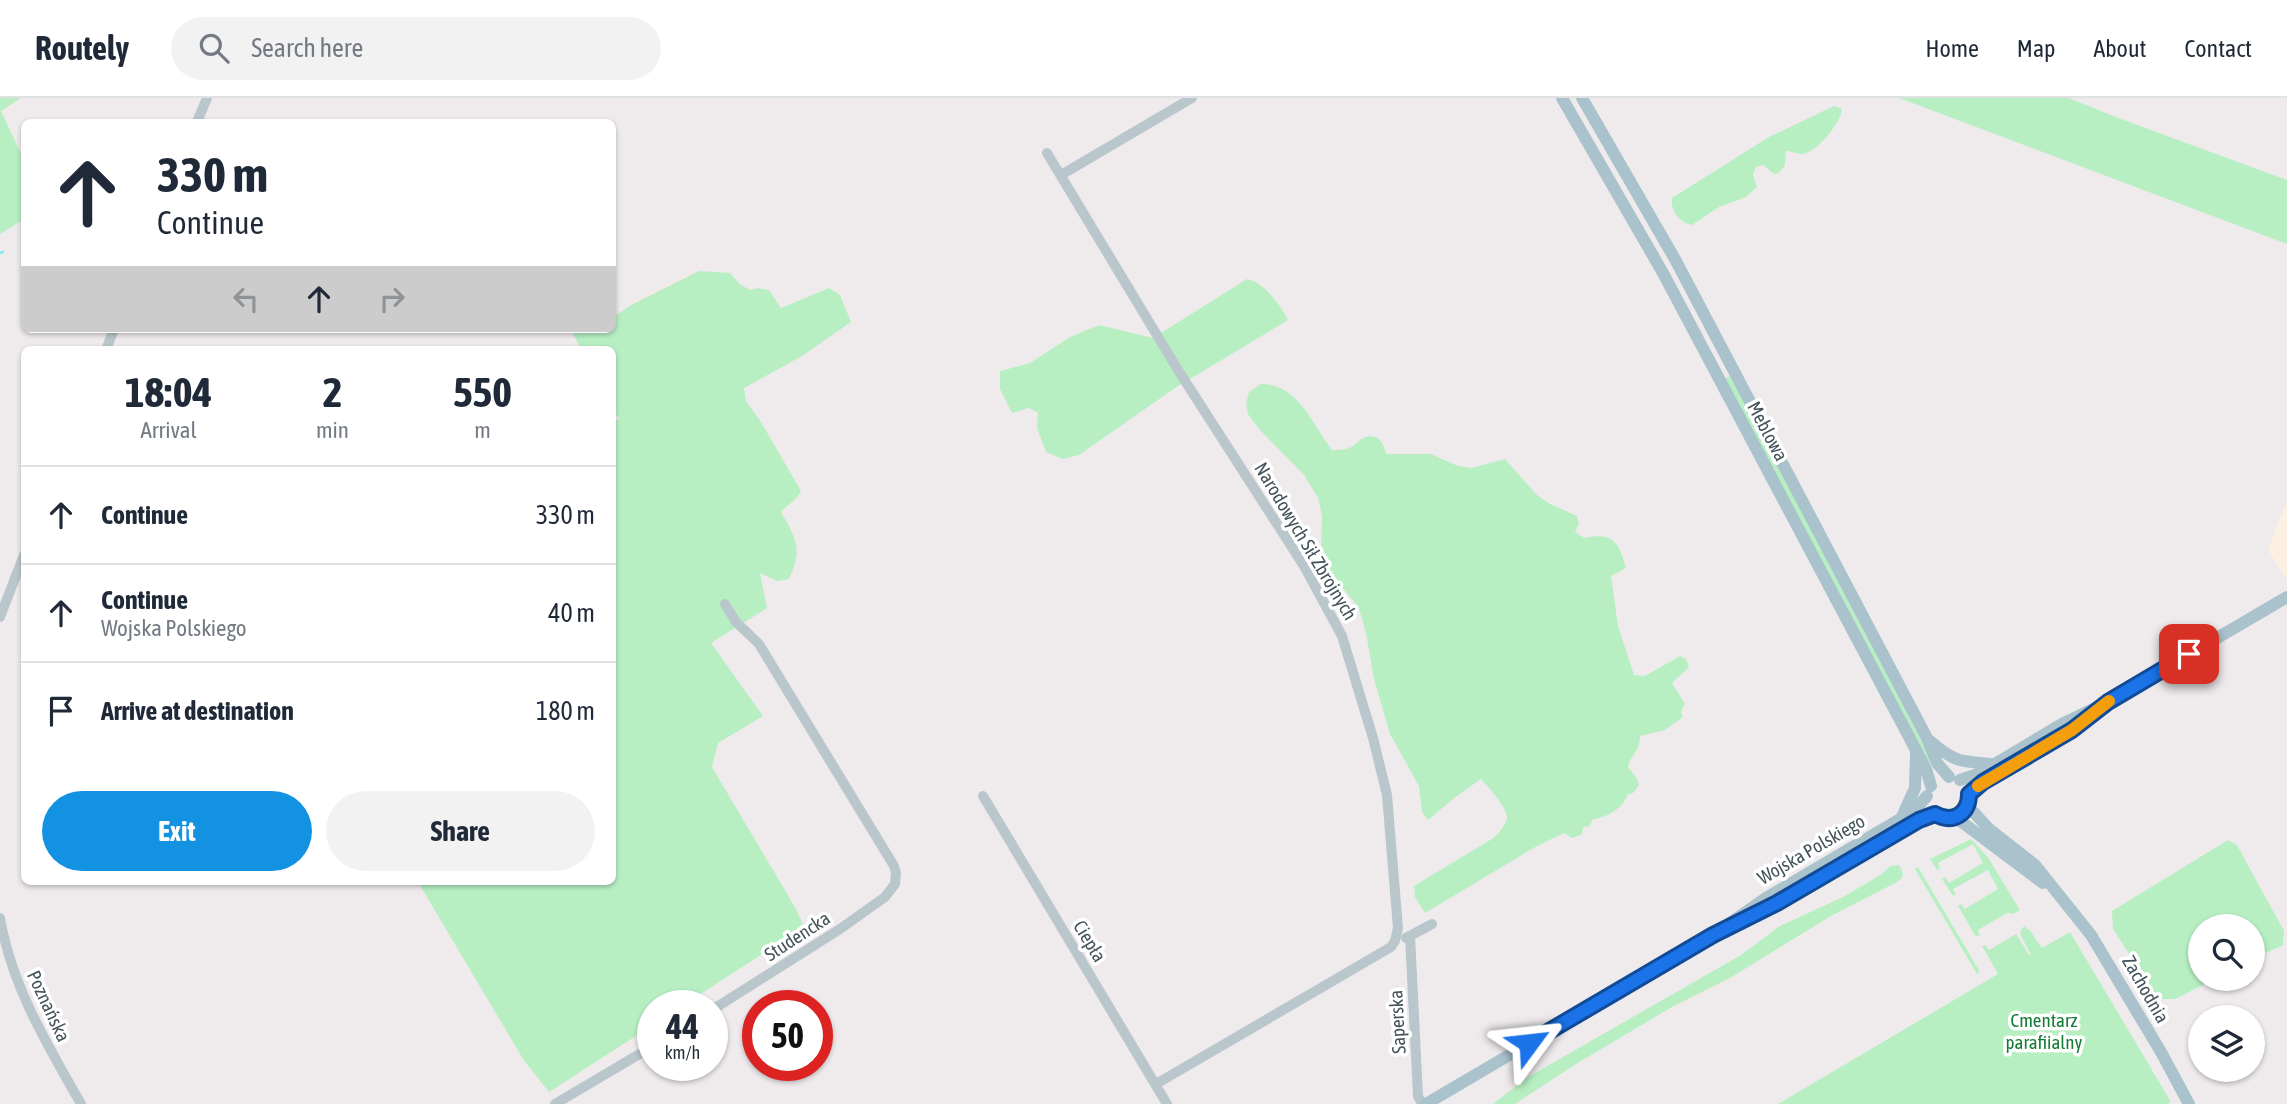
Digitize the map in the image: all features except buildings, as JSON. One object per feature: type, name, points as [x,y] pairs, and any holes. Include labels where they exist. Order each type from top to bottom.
[{"type":"main road","name":"Meblowa","points":[[1562,98],[1663,273],[1926,769],[1929,791]]},
{"type":"main road","name":"Meblowa","points":[[1581,98],[1676,261],[1927,738],[1937,763],[1955,778]]},
{"type":"main road","points":[[2108,702],[2072,730],[1983,782],[1968,800],[1964,812],[1945,818],[1935,814],[1929,806],[1929,791],[1940,778],[1978,774],[2062,724],[2108,702],[2287,597]]},
{"type":"main road","points":[[1927,738],[1955,759],[1993,764]]},
{"type":"main road","points":[[1901,819],[1915,788],[1916,753]]},
{"type":"main road","points":[[1955,778],[1965,785],[1968,800]]},
{"type":"main road","name":"Wojska Polskiego","points":[[1713,935],[1766,898],[1918,808],[1929,791]]},
{"type":"main road","name":"Zachodnia","points":[[1968,800],[1989,829],[2035,865],[2091,935],[2189,1104]]},
{"type":"main road","name":"Wojska Polskiego","points":[[1424,1104],[1713,935],[1777,903],[1919,820],[1935,814]]},
{"type":"main road","name":"Zachodnia","points":[[1955,817],[2062,898]]},
{"type":"street","points":[[198,119],[207,98]]},
{"type":"street","points":[[1061,175],[1192,98]]},
{"type":"street","name":"Narodowych Sił Zbrojnych","points":[[1047,153],[1178,370],[1315,585],[1342,636],[1387,795],[1398,928],[1395,941]]},
{"type":"street","points":[[0,617],[21,563]]},
{"type":"street","name":"Studencka","points":[[725,604],[736,622],[759,644],[896,873],[895,884],[885,897],[840,929],[728,1000]]},
{"type":"street","name":"Ciepła","points":[[983,796],[1167,1104]]},
{"type":"street","name":"Poznańska","points":[[0,918],[1,930],[23,999],[81,1104]]},
{"type":"street","points":[[1156,1084],[1383,952],[1395,941],[1432,924]]},
{"type":"street","name":"Saperska","points":[[1410,936],[1418,1097],[1424,1104]]},
{"type":"street","points":[[555,1104],[637,1055]]},
{"type":"shaded area","points":[[2287,500],[2287,576],[2285,577],[2268,550]]},
{"type":"green space","points":[[0,98],[21,98],[1,111],[21,154],[21,221],[0,234]]},
{"type":"green space","points":[[1899,98],[2069,98],[2287,180],[2287,244]]},
{"type":"green space","points":[[1834,106],[1842,109],[1841,115],[1821,143],[1802,154],[1786,151],[1785,165],[1779,173],[1774,174],[1763,165],[1756,167],[1753,175],[1757,187],[1746,197],[1719,207],[1692,225],[1677,216],[1672,198],[1769,137]]},
{"type":"green space","points":[[699,271],[730,273],[750,290],[769,290],[781,308],[829,288],[840,295],[851,322],[802,356],[744,388],[746,401],[801,491],[781,512],[794,537],[796,560],[789,579],[777,581],[760,573],[767,608],[711,643],[763,716],[718,743],[712,767],[804,927],[707,990],[637,990],[637,1035],[549,1092],[523,1059],[420,885],[616,885],[616,420],[620,418],[616,415],[616,346],[580,346],[572,333],[616,333],[616,315]]},
{"type":"green space","points":[[1247,279],[1265,289],[1288,320],[1175,388],[1079,455],[1063,459],[1046,452],[1037,428],[1038,413],[1029,408],[1012,413],[1000,389],[1000,371],[1030,363],[1070,337],[1099,325],[1153,338]]},
{"type":"green space","points":[[1730,376],[1933,762],[1926,764],[1724,379]]},
{"type":"green space","points":[[1261,384],[1274,386],[1295,399],[1332,450],[1347,449],[1363,438],[1372,436],[1382,442],[1386,454],[1431,454],[1458,466],[1471,468],[1505,459],[1537,495],[1577,516],[1579,524],[1575,532],[1584,538],[1608,538],[1617,545],[1626,568],[1611,576],[1618,626],[1634,675],[1645,676],[1680,656],[1686,659],[1689,667],[1672,683],[1685,704],[1681,712],[1683,717],[1665,730],[1640,736],[1639,745],[1628,766],[1639,785],[1633,793],[1627,795],[1618,808],[1593,819],[1589,827],[1584,826],[1581,835],[1572,838],[1564,833],[1537,846],[1425,913],[1415,897],[1414,886],[1495,837],[1505,823],[1506,814],[1481,779],[1428,820],[1422,812],[1419,786],[1390,734],[1374,679],[1360,612],[1323,564],[1322,516],[1318,498],[1304,475],[1248,414],[1246,403],[1249,392]]},
{"type":"green space","points":[[1971,839],[1987,856],[2020,910],[2013,914],[2007,913],[1978,930],[1980,935],[1976,937],[1958,906],[1961,904],[1965,909],[1998,889],[1988,870],[1953,889],[1956,894],[1953,896],[1942,879],[1946,877],[1949,883],[1983,863],[1973,844],[1938,863],[1940,868],[1937,870],[1930,859]]},
{"type":"green space","points":[[2228,840],[2237,845],[2284,931],[2283,945],[2265,954],[2265,914],[2188,914],[2188,991],[2191,991],[2175,999],[2159,999],[2147,987],[2146,980],[2113,929],[2112,911]]},
{"type":"green space","points":[[1899,865],[1903,873],[1897,882],[1831,916],[1730,978],[1672,1007],[1515,1104],[1493,1104],[1528,1077],[1741,955],[1780,926],[1843,897],[1882,874],[1890,866]]},
{"type":"green space","points":[[1918,867],[1980,972],[1977,974],[1915,869]]},
{"type":"green space","name":"Cmentarz parafiialny","points":[[2025,926],[2042,948],[2070,932],[2171,1102],[1778,1104],[1998,974],[1982,946],[1985,945],[1989,950],[2016,934],[2031,955],[2020,934]]},
{"type":"slow traffic","points":[[1978,786],[2072,730],[2109,701]]},
{"type":"route","points":[[1529,1043],[1713,935],[1777,903],[1919,820],[1935,814],[1945,818],[1958,816],[1968,806],[1969,794],[1983,782],[2072,730],[2108,702],[2189,654]]}]
